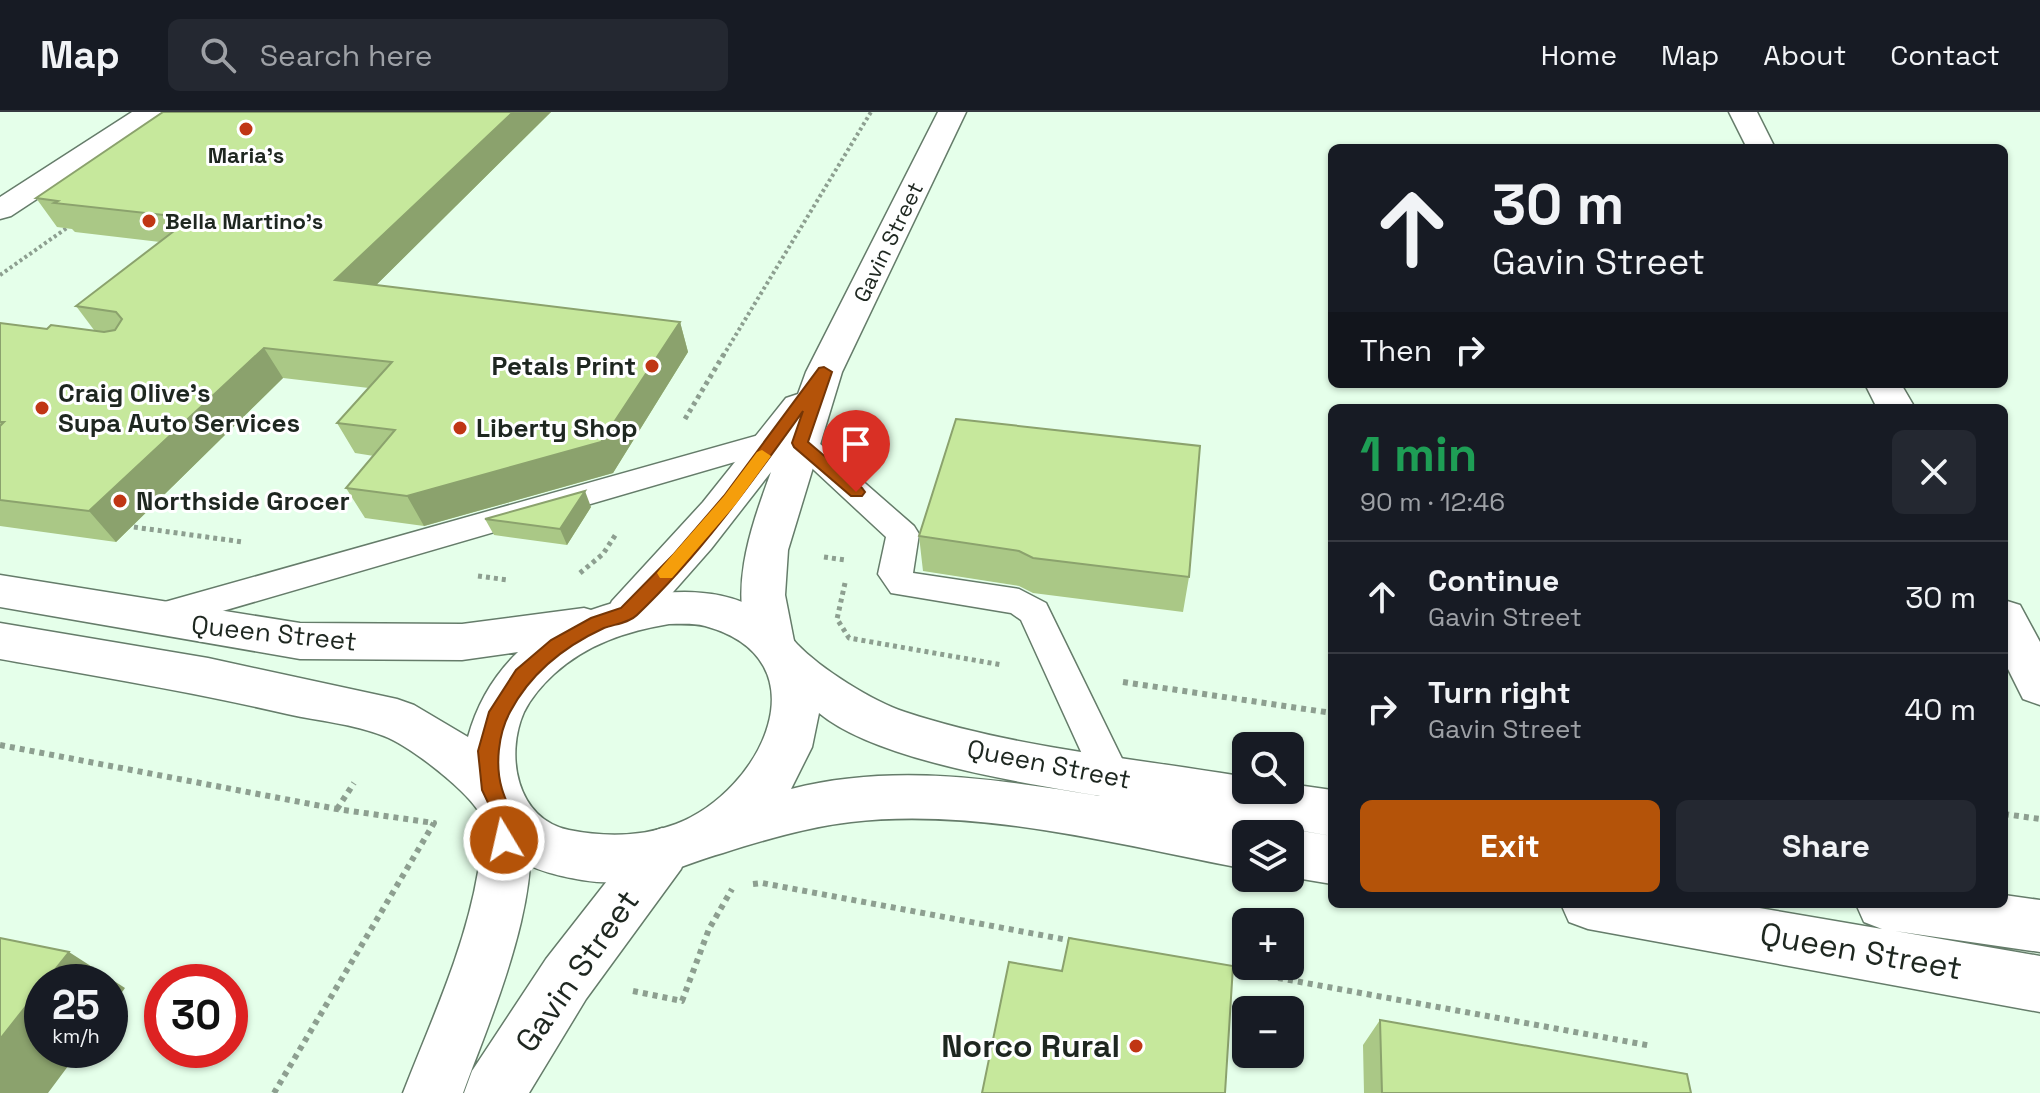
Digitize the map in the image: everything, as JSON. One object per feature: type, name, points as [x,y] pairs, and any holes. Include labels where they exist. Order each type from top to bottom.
[{"type":"main road","points":[[0,210],[150,112]]},
{"type":"main road","name":"Gavin Street","points":[[612,618],[696,541],[787,442],[952,112]]},
{"type":"main road","points":[[1743,112],[1759,144]]},
{"type":"main road","name":"Gavin Street","points":[[779,651],[763,595],[767,550],[787,442]]},
{"type":"main road","name":"Queen Street","points":[[0,591],[300,641],[462,642],[612,618]]},
{"type":"main road","points":[[433,1093],[482,962],[505,870],[488,751],[499,712],[523,676],[557,646],[612,618],[669,607],[708,609],[743,622],[779,651],[797,693],[794,730],[778,769],[749,805],[685,843],[613,860],[567,855],[528,838],[497,800]]},
{"type":"main road","points":[[2008,625],[2040,686]]},
{"type":"main road","name":"Queen Street","points":[[0,641],[208,677],[397,719],[446,748],[497,800]]},
{"type":"main road","name":"Queen Street","points":[[779,651],[842,705],[893,729],[1002,758],[1328,812]]},
{"type":"main road","name":"Queen Street","points":[[685,843],[809,806],[871,798],[988,801],[1232,843]]},
{"type":"main road","name":"Gavin Street","points":[[494,1093],[566,979],[685,843]]},
{"type":"main road","points":[[1304,855],[1328,859]]},
{"type":"main road","name":"Queen Street","points":[[1611,908],[2040,984]]},
{"type":"main road","name":"Queen Street","points":[[1912,908],[2040,926]]},
{"type":"lane","points":[[154,619],[651,476],[787,442],[903,534],[895,568],[897,580],[903,584],[1019,602],[1034,612],[1112,777]]},
{"type":"path","points":[[579,575],[603,554],[871,112]]},
{"type":"path","points":[[0,275],[77,221]]},
{"type":"path","points":[[126,526],[252,544]]},
{"type":"path","points":[[815,556],[854,561]]},
{"type":"path","points":[[463,574],[522,582]]},
{"type":"path","points":[[0,745],[337,809],[434,823],[274,1093]]},
{"type":"path","points":[[337,809],[354,783]]},
{"type":"path","points":[[2008,815],[2040,819]]},
{"type":"path","points":[[624,989],[682,1001],[719,906],[733,887],[762,883],[1076,942]]},
{"type":"path","points":[[1216,967],[1652,1046]]},
{"type":"building","points":[[163,112],[513,112],[335,280],[680,322],[601,442],[407,496],[346,488],[395,430],[337,423],[392,362],[264,348],[89,511],[0,500],[0,426],[4,422],[0,422],[0,323],[47,329],[51,325],[104,332],[115,330],[122,319],[116,312],[76,306],[191,218],[54,203],[58,201],[36,198]]},
{"type":"building","points":[[956,419],[1200,446],[1189,577],[1033,558],[1019,551],[919,536]]},
{"type":"building","points":[[585,491],[560,529],[485,519]]},
{"type":"building","points":[[0,938],[69,952],[59,964],[24,964],[24,1009],[0,1039]]},
{"type":"building","points":[[1069,938],[1232,966],[1225,1093],[982,1093],[1009,962],[1062,971]]},
{"type":"building","points":[[1380,1020],[1687,1074],[1691,1093],[1382,1093]]},
{"type":"slow traffic","points":[[666,573],[730,500],[762,456]]},
{"type":"place","name":"Maria's","points":[[246,129]]},
{"type":"place","name":"Bella Martino's","points":[[149,221]]},
{"type":"place","name":"Petals Print","points":[[652,366]]},
{"type":"place","name":"Craig Olive's Supa Auto Services","points":[[42,408]]},
{"type":"place","name":"Liberty Shop","points":[[460,428]]},
{"type":"place","name":"Northside Grocer","points":[[120,501]]},
{"type":"place","name":"Norco Rural","points":[[1136,1046]]},
{"type":"route","points":[[504,840],[502,810],[492,790],[488,751],[499,712],[523,676],[557,646],[597,623],[628,613],[680,559],[730,500],[824,372],[800,443],[856,492]]}]
